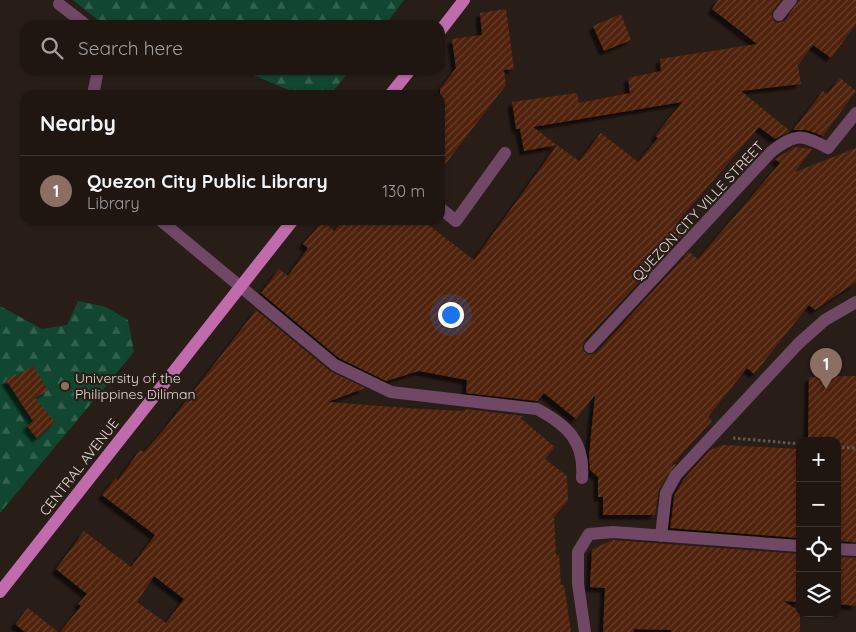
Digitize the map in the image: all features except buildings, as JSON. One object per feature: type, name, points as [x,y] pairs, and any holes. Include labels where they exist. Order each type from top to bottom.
[{"type":"main road","points":[[445,25],[464,0]]},
{"type":"main road","points":[[394,90],[406,75]]},
{"type":"main road","name":"CENTRAL AVENUE","points":[[0,592],[288,225]]},
{"type":"street","points":[[779,15],[791,0]]},
{"type":"street","points":[[60,4],[80,20]]},
{"type":"street","points":[[94,90],[97,75]]},
{"type":"street","name":"QUEZON CITY VILLE STREET","points":[[590,347],[771,152],[787,140],[806,136],[828,148],[856,113]]},
{"type":"street","points":[[445,212],[456,221],[505,153]]},
{"type":"street","points":[[166,225],[334,365],[391,392],[537,409],[550,416],[573,435],[583,463],[582,478]]},
{"type":"street","points":[[661,536],[666,493],[676,475],[799,343],[825,320],[856,302]]},
{"type":"street","points":[[585,632],[578,584],[578,552],[589,534],[612,532],[796,546]]},
{"type":"street","points":[[841,549],[856,550]]},
{"type":"path","points":[[712,436],[796,444]]},
{"type":"path","points":[[841,447],[856,448]]},
{"type":"green space","points":[[73,0],[404,0],[389,20],[98,20]]},
{"type":"green space","points":[[254,75],[346,75],[334,90],[288,90]]},
{"type":"green space","points":[[78,301],[106,307],[128,320],[134,352],[0,513],[0,306],[42,329],[67,325]]},
{"type":"place","name":"University of the Philippines Diliman","points":[[65,386]]},
{"type":"place","name":"Quezon City Public Library","points":[[826,389]]}]
